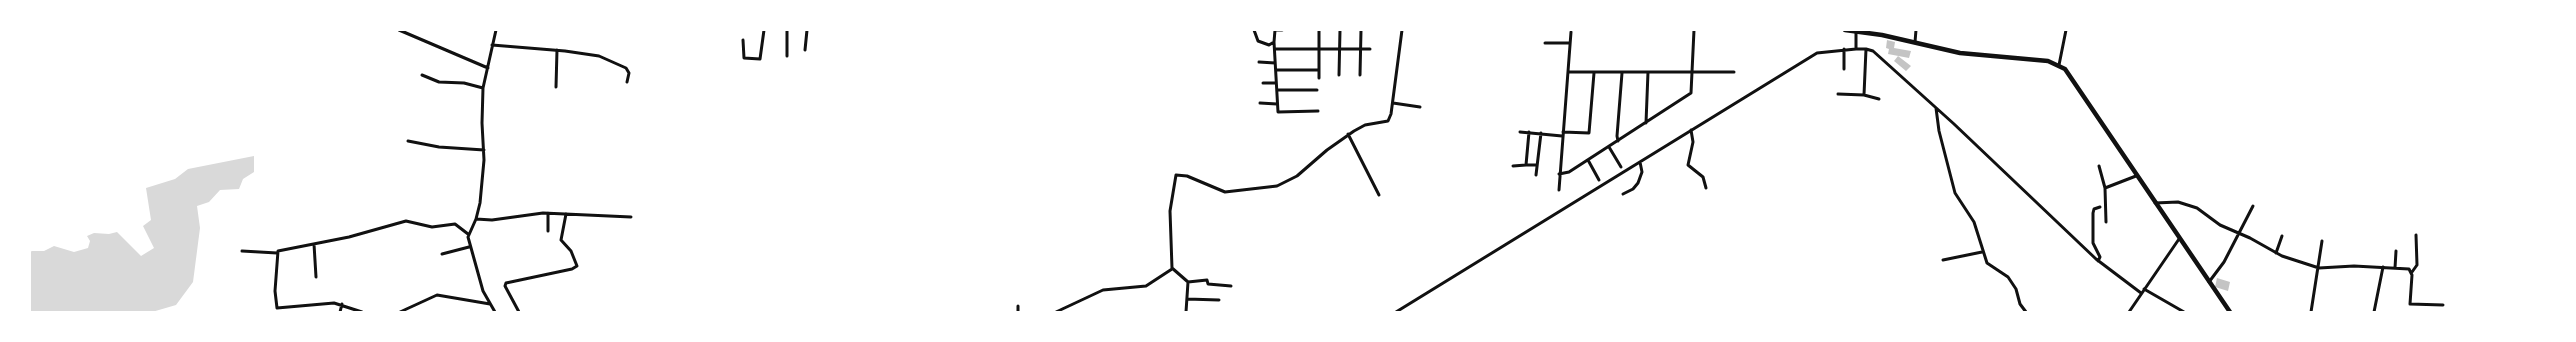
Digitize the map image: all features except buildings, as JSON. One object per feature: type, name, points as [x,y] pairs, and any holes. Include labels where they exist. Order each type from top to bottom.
[{"type":"main road","points":[[1845,30],[1856,32],[1869,31],[1960,53],[2031,59],[2059,65],[2074,80],[2097,119],[2230,312]]},
{"type":"street","points":[[399,30],[488,68]]},
{"type":"street","points":[[495,312],[483,291],[476,262],[469,247],[468,234],[476,219],[480,203],[484,150],[482,123],[483,88],[496,30]]},
{"type":"street","points":[[743,40],[744,58],[760,59],[764,30]]},
{"type":"street","points":[[787,30],[787,56]]},
{"type":"street","points":[[805,50],[807,30]]},
{"type":"street","points":[[1254,30],[1258,41],[1270,45],[1274,42]]},
{"type":"street","points":[[1282,30],[1275,30],[1274,42],[1278,112],[1318,111]]},
{"type":"street","points":[[1319,30],[1319,78]]},
{"type":"street","points":[[1339,75],[1340,30]]},
{"type":"street","points":[[1360,30],[1360,75]]},
{"type":"street","points":[[1231,286],[1208,284],[1207,280],[1188,282],[1172,269],[1170,211],[1177,174],[1225,192],[1278,186],[1297,176],[1348,134],[1365,125],[1388,121],[1393,103],[1402,30]]},
{"type":"street","points":[[1559,174],[1568,172],[1588,160],[1692,92],[1694,30]]},
{"type":"street","points":[[1916,30],[1916,42]]},
{"type":"street","points":[[2059,65],[2066,30]]},
{"type":"street","points":[[1558,190],[1571,32]]},
{"type":"street","points":[[1856,32],[1856,49]]},
{"type":"street","points":[[1545,43],[1570,43]]},
{"type":"street","points":[[492,45],[591,54],[621,65],[628,71],[627,82]]},
{"type":"street","points":[[1275,49],[1370,49]]},
{"type":"street","points":[[1844,49],[1844,69]]},
{"type":"street","points":[[1396,312],[1817,53],[1844,49],[1866,49],[1873,51],[1936,108],[2098,261],[2140,294]]},
{"type":"street","points":[[1864,95],[1866,49]]},
{"type":"street","points":[[556,87],[557,50]]},
{"type":"street","points":[[1259,62],[1276,63]]},
{"type":"street","points":[[1276,70],[1319,70]]},
{"type":"street","points":[[1568,72],[1734,72]]},
{"type":"street","points":[[1646,123],[1648,72]]},
{"type":"street","points":[[1520,132],[1541,134],[1590,133],[1594,73]]},
{"type":"street","points":[[1618,141],[1616,136],[1622,73]]},
{"type":"street","points":[[422,75],[439,82],[464,83],[483,88]]},
{"type":"street","points":[[1263,83],[1276,83]]},
{"type":"street","points":[[1277,90],[1317,90]]},
{"type":"street","points":[[1838,94],[1864,95],[1879,99]]},
{"type":"street","points":[[1260,103],[1277,104]]},
{"type":"street","points":[[1393,103],[1420,107]]},
{"type":"street","points":[[1936,108],[1939,131],[1954,193],[1974,222],[1982,252],[1987,263],[2010,280],[2026,312]]},
{"type":"street","points":[[1691,130],[1692,142],[1688,165],[1703,176],[1706,188]]},
{"type":"street","points":[[1526,165],[1529,132]]},
{"type":"street","points":[[1348,134],[1379,196]]},
{"type":"street","points":[[1536,175],[1536,165],[1541,134]]},
{"type":"street","points":[[408,141],[439,147],[484,150]]},
{"type":"street","points":[[1609,147],[1621,167]]},
{"type":"street","points":[[1588,160],[1600,180]]},
{"type":"street","points":[[1623,194],[1633,189],[1638,183],[1642,172],[1640,162]]},
{"type":"street","points":[[1513,166],[1536,165]]},
{"type":"street","points":[[2099,166],[2105,188],[2106,222]]},
{"type":"street","points":[[2105,188],[2136,176]]},
{"type":"street","points":[[2155,203],[2178,202],[2197,208],[2220,225],[2276,253],[2318,268],[2383,267],[2409,269],[2412,272]]},
{"type":"street","points":[[2209,282],[2224,262],[2253,206]]},
{"type":"street","points":[[2098,261],[2100,256],[2093,244],[2093,213],[2094,210],[2100,207]]},
{"type":"street","points":[[476,219],[492,220],[548,213],[631,217]]},
{"type":"street","points":[[548,213],[548,231]]},
{"type":"street","points":[[519,312],[505,286],[506,283],[576,268],[577,266],[571,251],[561,240],[566,214]]},
{"type":"street","points":[[242,251],[277,253],[284,248],[314,244],[379,230],[406,221],[432,227],[455,224],[468,234]]},
{"type":"street","points":[[2416,235],[2417,265],[2412,272],[2410,304],[2443,305]]},
{"type":"street","points":[[2276,253],[2282,236]]},
{"type":"street","points":[[2129,312],[2144,288],[2156,276],[2179,239]]},
{"type":"street","points":[[2311,312],[2322,241]]},
{"type":"street","points":[[314,244],[316,277]]},
{"type":"street","points":[[442,254],[469,247]]},
{"type":"street","points":[[2395,268],[2396,251]]},
{"type":"street","points":[[1943,260],[1982,252]]},
{"type":"street","points":[[277,253],[275,296],[277,310],[342,304],[362,312]]},
{"type":"street","points":[[2374,312],[2383,267]]},
{"type":"street","points":[[1056,312],[1103,290],[1146,286],[1172,269]]},
{"type":"street","points":[[1186,312],[1188,282]]},
{"type":"street","points":[[2144,288],[2184,312]]},
{"type":"street","points":[[400,312],[437,295],[490,304]]},
{"type":"street","points":[[1187,299],[1219,300]]},
{"type":"street","points":[[340,312],[342,304]]},
{"type":"street","points":[[1018,306],[1018,312]]},
{"type":"shaded area","points":[[254,156],[254,172],[243,179],[239,189],[220,190],[209,202],[197,206],[200,228],[193,282],[176,305],[152,312],[30,312],[30,252],[44,251],[54,246],[74,252],[88,248],[90,241],[87,236],[94,233],[109,234],[117,232],[141,256],[154,248],[143,226],[151,220],[146,188],[175,179],[188,169]]}]
